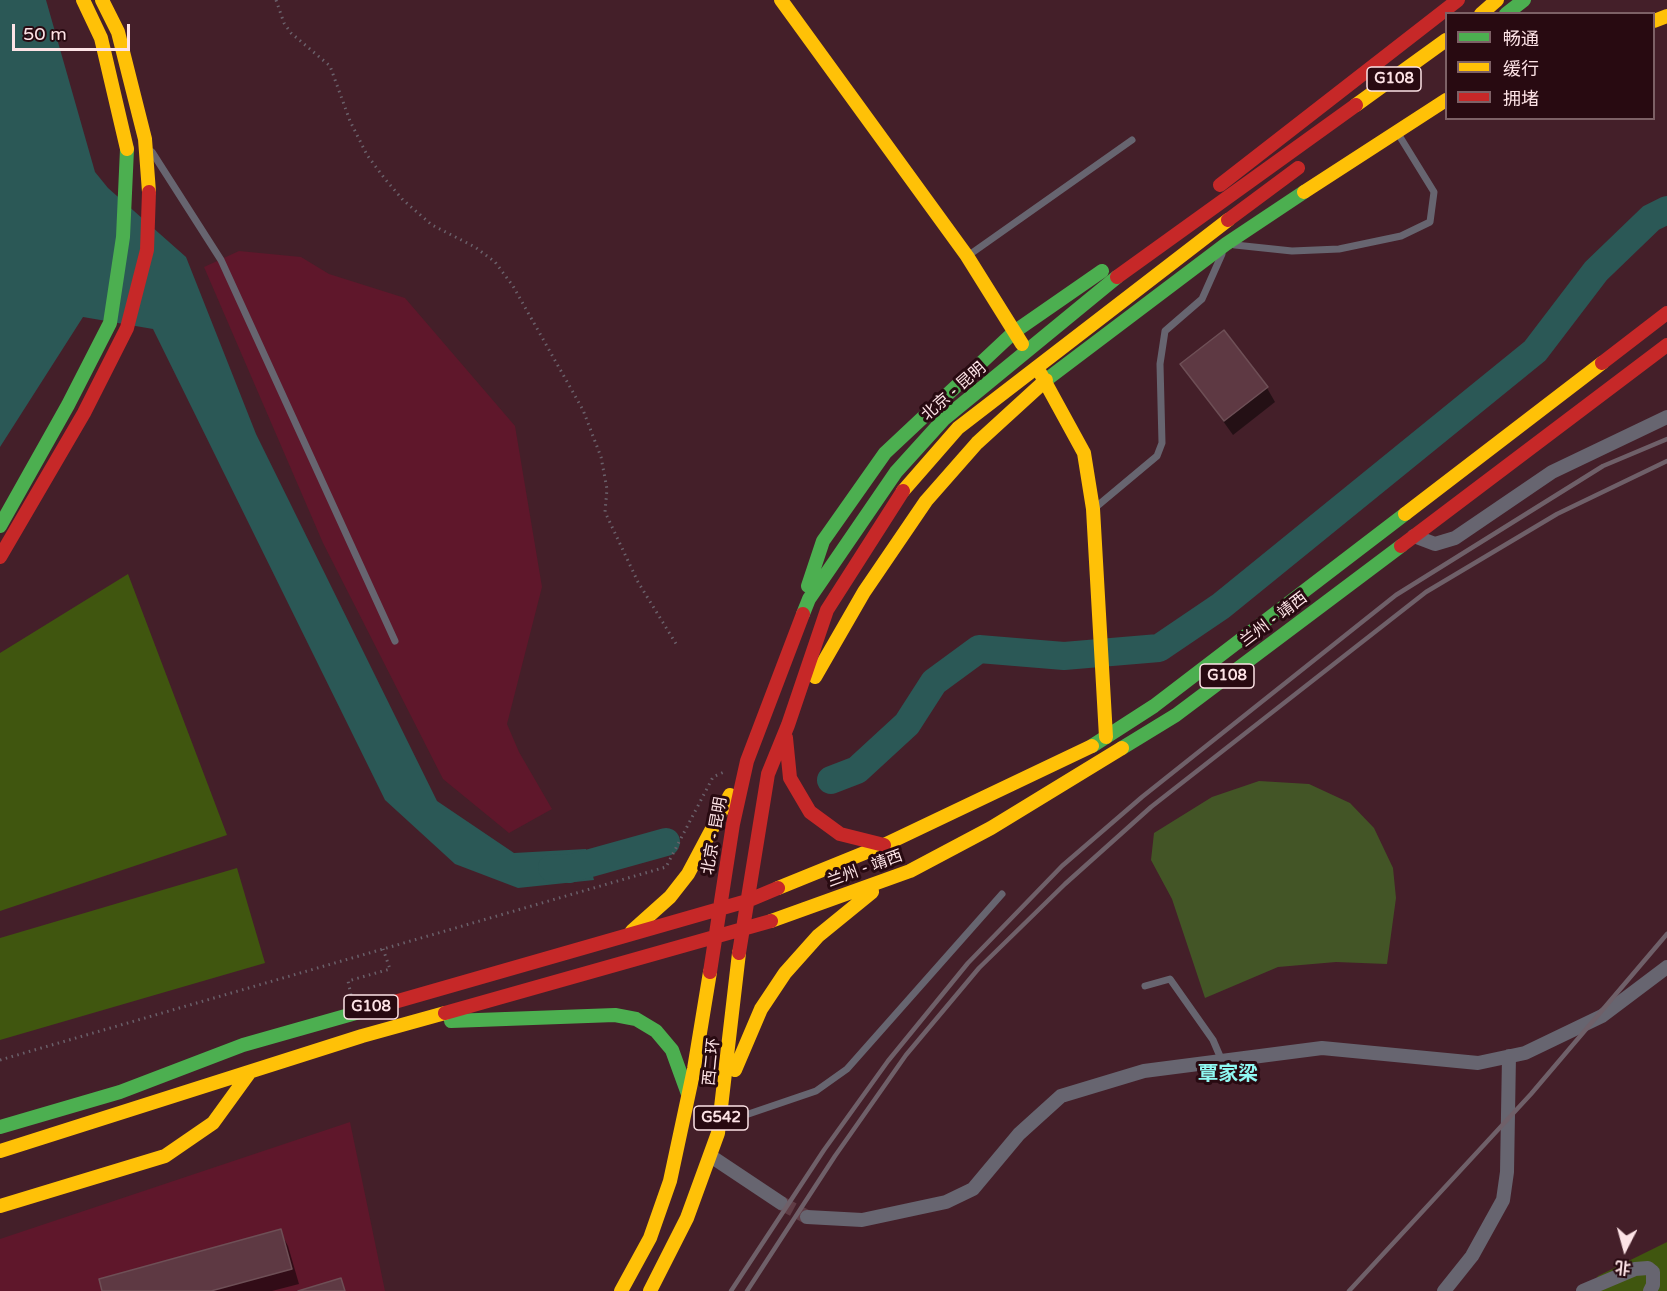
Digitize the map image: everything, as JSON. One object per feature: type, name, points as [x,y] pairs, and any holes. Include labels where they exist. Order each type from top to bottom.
[{"type":"main road","points":[[0,525],[68,405],[110,322],[123,237],[128,176],[127,141],[101,39],[83,0]]},
{"type":"main road","points":[[0,557],[78,423],[127,328],[147,250],[149,186],[145,139],[118,32],[102,0]]},
{"type":"main road","points":[[781,0],[967,256],[1046,380],[1084,453],[1093,509],[1106,737]]},
{"type":"main road","points":[[767,705],[823,541],[885,453],[1014,332],[1175,220],[1458,0]]},
{"type":"main road","points":[[1483,12],[1497,0]]},
{"type":"main road","points":[[1509,12],[1524,0]]},
{"type":"main road","name":"北京 - 昆明","points":[[715,938],[733,824],[747,761],[767,705],[809,599],[896,472],[944,419],[1111,281],[1445,41]]},
{"type":"main road","points":[[884,845],[840,834],[810,812],[790,778],[786,752],[788,725],[864,592],[926,501],[977,443],[1046,380],[1226,244],[1396,130],[1445,101]]},
{"type":"main road","name":"北京 - 昆明","points":[[747,901],[768,774],[788,725],[827,610],[908,484],[958,428],[1125,297],[1312,157]]},
{"type":"main road","name":"兰州 - 靖西","points":[[747,901],[884,845],[1084,751],[1106,737],[1154,706],[1667,314]]},
{"type":"main road","name":"兰州 - 靖西","points":[[742,931],[910,871],[991,828],[1176,715],[1667,345]]},
{"type":"main road","points":[[627,936],[670,897],[688,874],[708,840],[747,761]]},
{"type":"main road","points":[[724,1095],[761,1009],[799,956],[861,899],[910,871]]},
{"type":"main road","name":"G108","points":[[0,1127],[120,1092],[243,1045],[355,1011],[747,901]]},
{"type":"main road","name":"西二环","points":[[650,1291],[687,1218],[712,1157],[724,1095],[747,901]]},
{"type":"main road","name":"G108","points":[[0,1150],[412,1022],[742,931]]},
{"type":"main road","name":"西二环","points":[[621,1291],[650,1238],[670,1181],[688,1096],[715,938]]},
{"type":"main road","points":[[412,1022],[615,1015],[636,1019],[656,1031],[672,1050],[688,1096]]},
{"type":"main road","points":[[0,1206],[165,1156],[213,1123],[250,1072]]},
{"type":"street","points":[[1414,536],[1435,544],[1455,538],[1552,472],[1667,417]]},
{"type":"street","points":[[807,1217],[862,1220],[946,1202],[973,1189],[1019,1134],[1061,1096],[1144,1071],[1322,1048],[1478,1063],[1525,1053],[1602,1016],[1667,967]]},
{"type":"street","points":[[1444,1291],[1472,1256],[1503,1200],[1507,1172],[1509,1056]]},
{"type":"street","points":[[712,1157],[781,1203]]},
{"type":"street","points":[[1583,1291],[1635,1269],[1648,1268],[1653,1272],[1651,1288]]},
{"type":"street","points":[[1651,1288],[1667,1278]]},
{"type":"lane","points":[[1093,509],[1156,456],[1162,443],[1160,364],[1165,331],[1202,299],[1226,244],[1292,251],[1339,249],[1401,236],[1430,222],[1434,192],[1396,130]]},
{"type":"lane","points":[[127,141],[145,139],[221,260],[395,641]]},
{"type":"lane","points":[[967,256],[1132,140]]},
{"type":"lane","points":[[720,1124],[816,1091],[847,1069],[1002,894]]},
{"type":"lane","points":[[1145,986],[1170,979],[1213,1040],[1222,1061]]},
{"type":"path","points":[[276,0],[284,23],[291,33],[330,66],[350,121],[366,155],[385,179],[403,200],[432,225],[475,247],[495,262],[513,286],[583,410],[601,457],[607,489],[605,512],[638,582],[678,647]]},
{"type":"path","points":[[0,1060],[666,867],[713,777],[747,761]]},
{"type":"path","points":[[355,1011],[348,981],[390,969],[383,949]]},
{"type":"shaded area","points":[[239,251],[301,257],[329,274],[405,298],[515,426],[542,587],[507,724],[519,752],[552,809],[509,833],[443,779],[323,543],[204,267]]},
{"type":"shaded area","points":[[350,1122],[385,1291],[0,1291],[0,1239]]},
{"type":"green space","points":[[128,574],[227,835],[0,911],[0,653]]},
{"type":"green space","points":[[1259,781],[1309,784],[1350,803],[1374,828],[1393,868],[1396,898],[1387,964],[1336,962],[1278,967],[1205,998],[1172,899],[1151,860],[1154,833],[1212,797]]},
{"type":"green space","points":[[237,868],[265,963],[0,1040],[0,938]]},
{"type":"green space","points":[[1667,1242],[1667,1291],[1587,1291],[1598,1276]]},
{"type":"water","points":[[0,0],[46,0],[95,172],[108,188],[186,257],[256,434],[437,801],[514,853],[586,849],[594,880],[518,888],[455,864],[385,800],[153,329],[83,317],[0,447]]},
{"type":"building","points":[[1224,330],[1268,387],[1224,421],[1180,364]]},
{"type":"building","points":[[281,1229],[292,1269],[211,1291],[102,1291],[99,1279]]},
{"type":"building","points":[[341,1278],[345,1291],[298,1291]]},
{"type":"waterway","points":[[831,780],[857,770],[907,724],[934,682],[979,649],[1064,656],[1159,648],[1221,606],[1535,351],[1596,271],[1651,218],[1667,210]]},
{"type":"waterway","points":[[552,868],[569,869],[666,842]]},
{"type":"tunnel","points":[[781,1203],[807,1217]]},
{"type":"railway","points":[[731,1291],[824,1150],[888,1061],[968,963],[1062,866],[1142,797],[1396,595],[1603,466],[1667,439]]},
{"type":"railway","points":[[747,1291],[835,1156],[906,1055],[979,968],[1065,884],[1151,807],[1426,592],[1557,514],[1667,461]]},
{"type":"railway","points":[[1349,1291],[1531,1094],[1667,934]]},
{"type":"traffic: fast","points":[[1509,12],[1524,0]]},
{"type":"traffic: fast","points":[[0,526],[68,405],[110,323],[123,237],[127,149]]},
{"type":"traffic: fast","points":[[1046,380],[1226,244],[1304,192]]},
{"type":"traffic: fast","points":[[808,586],[823,541],[885,453],[1014,332],[1102,271]]},
{"type":"traffic: fast","points":[[803,614],[809,599],[896,472],[944,419],[1117,277]]},
{"type":"traffic: fast","points":[[1092,746],[1154,706],[1405,514]]},
{"type":"traffic: fast","points":[[1122,748],[1176,715],[1401,546]]},
{"type":"traffic: fast","points":[[0,1127],[120,1092],[243,1045],[363,1011]]},
{"type":"traffic: fast","points":[[451,1021],[615,1015],[636,1019],[656,1031],[672,1050],[688,1094]]},
{"type":"traffic: slow","points":[[83,0],[101,38],[127,149]]},
{"type":"traffic: slow","points":[[102,0],[118,32],[145,139],[149,192]]},
{"type":"traffic: slow","points":[[781,0],[967,256],[1022,344]]},
{"type":"traffic: slow","points":[[1483,12],[1497,0]]},
{"type":"traffic: slow","points":[[1655,21],[1667,16]]},
{"type":"traffic: slow","points":[[1356,105],[1445,41]]},
{"type":"traffic: slow","points":[[1304,192],[1445,101]]},
{"type":"traffic: slow","points":[[903,491],[958,428],[1228,220]]},
{"type":"traffic: slow","points":[[1405,514],[1602,363]]},
{"type":"traffic: slow","points":[[1038,369],[1084,453],[1093,509],[1106,737]]},
{"type":"traffic: slow","points":[[815,677],[864,592],[926,501],[977,443],[1046,380]]},
{"type":"traffic: slow","points":[[778,888],[884,845],[1092,746]]},
{"type":"traffic: slow","points":[[771,921],[910,871],[991,828],[1122,748]]},
{"type":"traffic: slow","points":[[632,931],[670,897],[688,874],[730,795]]},
{"type":"traffic: slow","points":[[735,1070],[761,1009],[785,973],[818,936],[872,892]]},
{"type":"traffic: slow","points":[[650,1291],[687,1218],[718,1133],[739,953]]},
{"type":"traffic: slow","points":[[621,1291],[650,1238],[670,1181],[694,1069],[710,972]]},
{"type":"traffic: slow","points":[[0,1151],[362,1036],[445,1013]]},
{"type":"traffic: slow","points":[[0,1206],[165,1156],[213,1123],[250,1072]]},
{"type":"traffic: jam","points":[[1220,185],[1458,0]]},
{"type":"traffic: jam","points":[[1117,277],[1356,105]]},
{"type":"traffic: jam","points":[[1228,220],[1298,168]]},
{"type":"traffic: jam","points":[[0,557],[84,413],[127,328],[147,250],[149,192]]},
{"type":"traffic: jam","points":[[1602,363],[1667,313]]},
{"type":"traffic: jam","points":[[1401,546],[1667,345]]},
{"type":"traffic: jam","points":[[739,953],[768,774],[788,725],[827,610],[903,491]]},
{"type":"traffic: jam","points":[[710,972],[733,824],[747,761],[803,614]]},
{"type":"traffic: jam","points":[[786,738],[790,778],[810,812],[840,834],[884,845]]},
{"type":"traffic: jam","points":[[363,1011],[747,901],[778,888]]},
{"type":"traffic: jam","points":[[445,1013],[771,921]]},
{"type":"district","name":"覃家梁","points":[[1228,1075]]}]
